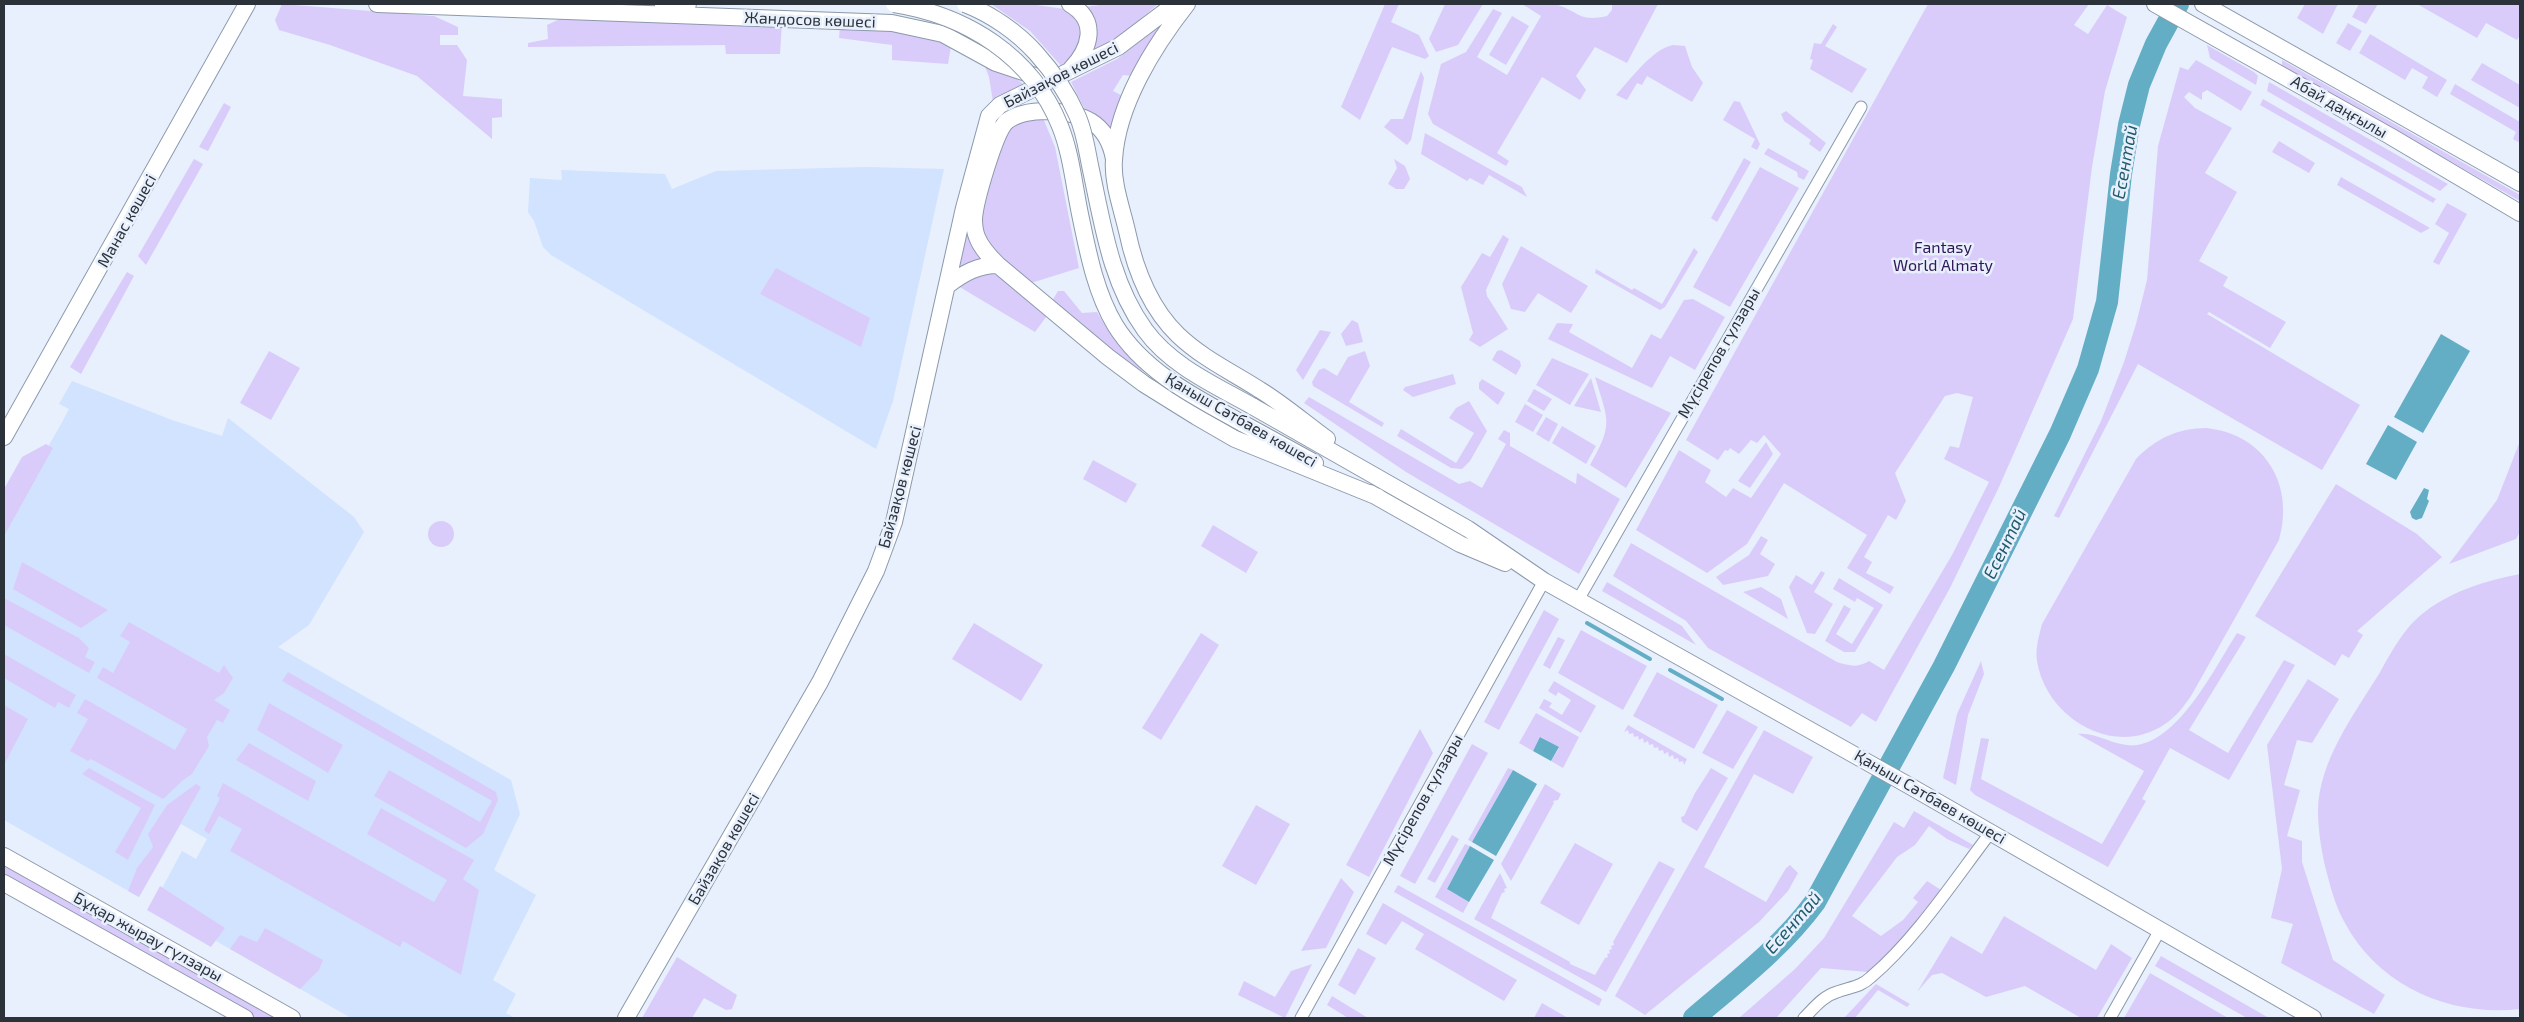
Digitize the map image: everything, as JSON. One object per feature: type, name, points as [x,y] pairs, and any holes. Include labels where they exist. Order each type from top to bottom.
[{"type":"main road","name":"Манас көшесі","points":[[4,437],[248,4]]},
{"type":"main road","name":"Жандосов көшесі","points":[[377,4],[503,10],[616,11],[713,17],[802,18],[892,23],[943,34],[1012,70],[1060,76]]},
{"type":"main road","points":[[616,11],[688,4]]},
{"type":"main road","name":"Қаныш Сәтбаев көшесі","points":[[894,4],[930,11],[976,30],[1004,50],[1043,94],[1060,126],[1067,149],[1092,268],[1104,302],[1115,325],[1126,340],[1155,370],[1170,381],[1242,423],[1382,490]]},
{"type":"main road","name":"Қаныш Сәтбаев көшесі","points":[[965,4],[1013,32],[1031,47],[1060,82],[1078,117],[1113,267],[1124,293],[1144,329],[1154,342],[1180,364],[1252,406],[1382,490],[1460,544],[1544,580],[1991,832],[2313,1018]]},
{"type":"main road","points":[[1060,76],[1085,50],[1090,34],[1087,19],[1070,4]]},
{"type":"main road","name":"Байзақов көшесі","points":[[626,1018],[820,682],[876,571],[894,522],[964,208],[989,116],[1000,105],[1118,47],[1175,4]]},
{"type":"main road","points":[[1114,159],[1119,130],[1141,71],[1187,4]]},
{"type":"main road","name":"Абай даңғылы","points":[[2155,4],[2390,136],[2520,213]]},
{"type":"main road","name":"Абай даңғылы","points":[[2205,5],[2520,183]]},
{"type":"main road","points":[[1038,111],[1067,112],[1091,120],[1105,134],[1112,146],[1114,170],[1133,259],[1140,280],[1166,322],[1193,349],[1262,391],[1382,490],[1235,439],[1197,417],[1144,384],[1108,357],[998,265],[984,250],[977,238],[974,218],[997,134],[1007,121],[1019,115],[1038,111]]},
{"type":"main road","points":[[948,285],[978,267],[998,265]]},
{"type":"main road","name":"Бұқар жырау гүлзары","points":[[4,856],[292,1018]]},
{"type":"main road","name":"Бұқар жырау гүлзары","points":[[4,883],[245,1018]]},
{"type":"street","name":"Мүсірепов гүлзары","points":[[1578,600],[1861,106]]},
{"type":"street","name":"Мүсірепов гүлзары","points":[[1301,1018],[1544,580]]},
{"type":"street","points":[[1804,1018],[1823,999],[1835,992],[1858,986],[1871,978],[1906,940],[1991,832]]},
{"type":"street","points":[[2110,1018],[2160,930]]},
{"type":"shaded area","points":[[865,167],[944,169],[893,401],[876,449],[551,255],[543,247],[534,221],[528,212],[530,178],[562,180],[561,170],[665,174],[672,189],[716,171]]},
{"type":"shaded area","points":[[2441,334],[2470,351],[2423,433],[2394,417]]},
{"type":"shaded area","points":[[72,381],[172,420],[222,436],[228,418],[354,517],[364,532],[309,625],[278,647],[511,780],[520,814],[494,870],[536,895],[493,980],[516,994],[506,1013],[515,1018],[351,1018],[153,905],[182,851],[196,859],[207,839],[181,824],[139,897],[4,820],[4,502],[40,461],[61,424],[69,409],[59,404]]},
{"type":"shaded area","points":[[2388,425],[2417,442],[2396,480],[2366,464]]},
{"type":"shaded area","points":[[2424,488],[2429,490],[2427,499],[2429,501],[2422,518],[2416,520],[2412,518],[2410,512]]},
{"type":"shaded area","points":[[1540,737],[1559,747],[1551,761],[1533,751]]},
{"type":"shaded area","points":[[1513,770],[1537,784],[1496,856],[1472,842]]},
{"type":"shaded area","points":[[1470,846],[1494,860],[1469,902],[1447,889]]},
{"type":"green space","points":[[282,4],[434,16],[458,27],[458,35],[440,35],[440,45],[457,45],[467,60],[463,96],[502,99],[502,117],[492,118],[492,139],[417,76],[330,45],[279,30],[275,20]]},
{"type":"green space","points":[[991,4],[1029,4],[1072,10],[1086,37],[1063,68],[1030,31]]},
{"type":"green space","points":[[1106,4],[1158,4],[1129,29],[1094,53],[1096,28],[1090,12],[1085,7]]},
{"type":"green space","points":[[1385,4],[1399,4],[1391,22],[1419,35],[1429,56],[1425,59],[1392,47],[1360,120],[1341,107]]},
{"type":"green space","points":[[1445,4],[1483,4],[1458,45],[1436,52],[1429,39]]},
{"type":"green space","points":[[1522,4],[1554,4],[1581,16],[1598,18],[1607,16],[1612,10],[1612,4],[1658,4],[1627,63],[1595,47],[1576,76],[1586,90],[1580,100],[1542,77],[1497,153],[1509,161],[1506,166],[1433,124],[1428,114],[1441,64],[1466,52],[1493,9],[1502,13],[1477,57],[1507,75],[1541,16]]},
{"type":"green space","name":"Fantasy World Almaty","points":[[1928,4],[2089,4],[2074,25],[2088,34],[2107,5],[2127,17],[2105,91],[2092,167],[2073,319],[1999,487],[1950,588],[1876,722],[1862,713],[1851,727],[1708,648],[1686,621],[1613,576],[1631,543],[1837,662],[1853,666],[1869,661],[1884,670],[1952,555],[1989,482],[1944,459],[1950,446],[1959,448],[1973,397],[1957,393],[1945,396],[1895,473],[1906,501],[1896,520],[1888,515],[1864,557],[1872,562],[1866,573],[1894,587],[1890,594],[1847,568],[1867,535],[1784,483],[1747,544],[1707,573],[1636,530],[1679,450],[1711,470],[1705,482],[1726,497],[1733,488],[1751,498],[1781,454],[1764,435],[1757,443],[1751,440],[1739,454],[1730,448],[1728,451],[1725,450],[1718,460],[1686,440]]},
{"type":"green space","points":[[2305,4],[2338,4],[2323,34],[2297,18]]},
{"type":"green space","points":[[2359,4],[2378,4],[2366,24],[2352,17]]},
{"type":"green space","points":[[2417,4],[2520,4],[2520,35],[2517,40],[2486,23],[2477,38]]},
{"type":"green space","points":[[1512,16],[1529,26],[1506,65],[1489,55]]},
{"type":"green space","points":[[564,17],[782,22],[780,54],[726,54],[725,45],[528,47],[528,43],[548,39],[547,25]]},
{"type":"green space","points":[[1171,17],[1132,76],[1123,75],[1113,91],[1123,96],[1114,133],[1097,115],[1084,108],[1071,82],[1117,59]]},
{"type":"green space","points":[[2348,23],[2362,31],[2350,51],[2336,43]]},
{"type":"green space","points":[[1833,24],[1837,27],[1825,46],[1867,69],[1852,93],[1810,69],[1813,60],[1810,59],[1814,43],[1821,44]]},
{"type":"green space","points":[[840,25],[870,27],[947,41],[951,46],[948,64],[892,60],[892,45],[839,38]]},
{"type":"green space","points":[[2370,34],[2447,80],[2437,97],[2422,88],[2428,77],[2412,68],[2405,80],[2359,53]]},
{"type":"green space","points":[[1673,45],[1685,46],[1692,67],[1703,83],[1692,102],[1647,76],[1642,85],[1637,83],[1627,100],[1616,95],[1650,58],[1665,47]]},
{"type":"green space","points":[[2207,45],[2254,72],[2258,76],[2256,85],[2210,58]]},
{"type":"green space","points":[[2196,60],[2252,92],[2241,111],[2207,90],[2202,93],[2202,100],[2189,92],[2184,97],[2195,108],[2232,128],[2205,173],[2237,192],[2199,261],[2228,277],[2223,286],[2286,322],[2270,348],[2209,312],[2207,314],[2360,405],[2322,470],[2138,364],[2059,518],[2054,516],[2101,421],[2124,362],[2136,324],[2147,280],[2158,146],[2180,67],[2188,70]]},
{"type":"green space","points":[[2282,60],[2520,195],[2520,201],[2282,66]]},
{"type":"green space","points":[[2482,63],[2520,85],[2520,108],[2471,80]]},
{"type":"green space","points":[[984,64],[1011,76],[1023,84],[993,102],[989,77]]},
{"type":"green space","points":[[1421,71],[1424,78],[1411,140],[1407,145],[1384,127],[1391,119],[1403,119]]},
{"type":"green space","points":[[2269,82],[2448,184],[2440,191],[2267,91]]},
{"type":"green space","points":[[2455,84],[2520,122],[2520,143],[2513,139],[2516,132],[2450,94]]},
{"type":"green space","points":[[2263,99],[2436,199],[2433,203],[2260,105]]},
{"type":"green space","points":[[1734,101],[1740,102],[1760,144],[1757,150],[1751,147],[1755,139],[1723,120]]},
{"type":"green space","points":[[224,103],[231,107],[208,151],[199,147]]},
{"type":"green space","points":[[1786,111],[1826,143],[1820,152],[1809,144],[1811,140],[1784,121],[1781,114]]},
{"type":"green space","points":[[1043,118],[1055,147],[1079,268],[1031,283],[1005,263],[989,244],[983,227],[983,213],[988,181],[1005,137],[1011,128],[1018,123]]},
{"type":"green space","points":[[995,122],[997,124],[969,231],[984,259],[954,274]]},
{"type":"green space","points":[[1425,133],[1522,187],[1527,197],[1489,175],[1483,185],[1470,178],[1467,181],[1421,154]]},
{"type":"green space","points":[[2279,141],[2315,163],[2309,173],[2272,152]]},
{"type":"green space","points":[[1768,148],[1809,171],[1804,180],[1798,177],[1797,172],[1764,154]]},
{"type":"green space","points":[[1744,158],[1751,162],[1717,222],[1711,218]]},
{"type":"green space","points":[[194,159],[203,164],[146,265],[138,256]]},
{"type":"green space","points":[[1394,159],[1405,166],[1410,179],[1404,189],[1396,189],[1388,184],[1397,168]]},
{"type":"green space","points":[[1760,167],[1799,188],[1730,307],[1693,287]]},
{"type":"green space","points":[[2341,177],[2430,228],[2421,233],[2337,185]]},
{"type":"green space","points":[[2447,203],[2467,214],[2439,265],[2433,262],[2449,233],[2435,224]]},
{"type":"green space","points":[[1503,235],[1509,239],[1486,290],[1487,296],[1508,329],[1480,347],[1469,340],[1473,333],[1461,287],[1482,253],[1490,257]]},
{"type":"green space","points":[[1521,246],[1588,286],[1571,313],[1538,293],[1525,312],[1511,309],[1502,284]]},
{"type":"green space","points":[[1694,248],[1698,252],[1665,307],[1660,310],[1595,273],[1596,269],[1632,290],[1634,288],[1662,304]]},
{"type":"green space","points":[[776,268],[870,318],[861,347],[760,294]]},
{"type":"green space","points":[[127,272],[134,276],[81,374],[70,367]]},
{"type":"green space","points":[[990,273],[1005,277],[1049,313],[1035,332],[958,286],[973,276]]},
{"type":"green space","points":[[1058,291],[1064,291],[1082,313],[1097,312],[1115,341],[1146,373],[1109,349],[1052,301]]},
{"type":"green space","points":[[1693,299],[1725,317],[1695,370],[1670,356],[1652,388],[1548,339],[1557,323],[1573,324],[1569,332],[1632,368],[1651,334],[1661,339],[1684,300]]},
{"type":"green space","points":[[1352,320],[1358,323],[1363,342],[1346,346],[1341,334]]},
{"type":"green space","points":[[1320,330],[1331,332],[1303,380],[1296,370]]},
{"type":"green space","points":[[1501,350],[1520,361],[1521,366],[1516,375],[1492,360],[1497,351]]},
{"type":"green space","points":[[269,351],[300,368],[271,420],[240,403]]},
{"type":"green space","points":[[1365,351],[1370,366],[1349,402],[1384,423],[1382,427],[1313,386],[1312,382],[1319,370],[1324,368],[1337,376],[1348,357]]},
{"type":"green space","points":[[1552,358],[1589,374],[1570,405],[1536,385]]},
{"type":"green space","points":[[1453,374],[1456,384],[1413,397],[1403,390],[1405,387]]},
{"type":"green space","points":[[1595,377],[1671,413],[1626,488],[1590,465],[1606,430],[1603,403]]},
{"type":"green space","points":[[1591,378],[1601,412],[1574,406]]},
{"type":"green space","points":[[1482,379],[1505,393],[1498,405],[1479,389],[1479,383]]},
{"type":"green space","points":[[1534,389],[1552,399],[1544,411],[1527,401]]},
{"type":"green space","points":[[1309,397],[1459,484],[1470,481],[1482,488],[1506,444],[1498,439],[1504,430],[1510,433],[1510,446],[1576,484],[1577,473],[1620,499],[1579,574],[1406,472],[1304,403]]},
{"type":"green space","points":[[1469,401],[1487,431],[1470,461],[1462,469],[1451,468],[1397,436],[1401,429],[1456,463],[1474,433],[1449,418],[1456,408]]},
{"type":"green space","points":[[1525,404],[1543,415],[1533,432],[1515,422]]},
{"type":"green space","points":[[1546,417],[1558,424],[1549,442],[1536,434]]},
{"type":"green space","points":[[1562,426],[1596,446],[1586,464],[1552,443]]},
{"type":"green space","points":[[2206,428],[2227,432],[2245,440],[2271,466],[2283,500],[2283,520],[2279,540],[2191,696],[2173,718],[2145,734],[2125,737],[2104,734],[2085,727],[2068,715],[2054,700],[2043,682],[2037,661],[2038,642],[2042,624],[2136,459],[2159,440],[2168,436],[2186,430]]},
{"type":"green space","points":[[2520,441],[2520,532],[2516,539],[2449,564],[2497,500]]},
{"type":"green space","points":[[1766,442],[1773,454],[1750,488],[1738,481]]},
{"type":"green space","points":[[46,444],[53,448],[4,536],[4,489],[22,457]]},
{"type":"green space","points":[[1093,460],[1137,484],[1126,503],[1083,479]]},
{"type":"green space","points":[[2336,484],[2417,534],[2442,557],[2357,631],[2363,635],[2349,658],[2342,654],[2335,666],[2255,616]]},
{"type":"green space","points":[[441,521],[450,525],[454,534],[450,543],[441,547],[432,543],[428,534],[432,525]]},
{"type":"green space","points":[[1213,525],[1258,552],[1246,573],[1201,546]]},
{"type":"green space","points":[[1761,536],[1768,540],[1760,554],[1775,564],[1768,576],[1723,585],[1716,577],[1749,555]]},
{"type":"green space","points":[[22,562],[108,610],[81,628],[13,589]]},
{"type":"green space","points":[[1821,571],[1825,573],[1814,592],[1833,604],[1815,634],[1807,633],[1789,587],[1796,575],[1812,585]]},
{"type":"green space","points":[[2520,574],[2520,1009],[2468,1008],[2443,1002],[2419,993],[2377,965],[2359,945],[2338,910],[2325,866],[2318,810],[2320,792],[2331,756],[2349,722],[2394,648],[2411,624],[2436,604],[2459,592],[2483,583]]},
{"type":"green space","points":[[1839,578],[1883,605],[1855,652],[1844,652],[1825,641],[1844,605],[1851,609],[1836,634],[1852,644],[1874,608],[1857,598],[1855,602],[1833,589]]},
{"type":"green space","points":[[1607,582],[1682,626],[1696,645],[1602,591]]},
{"type":"green space","points":[[1761,587],[1781,599],[1788,619],[1743,592]]},
{"type":"green space","points":[[4,598],[79,638],[89,648],[85,657],[95,662],[89,673],[4,625]]},
{"type":"green space","points":[[1544,610],[1559,619],[1499,730],[1484,722]]},
{"type":"green space","points":[[129,622],[219,673],[224,665],[233,678],[224,693],[214,700],[230,710],[223,723],[217,720],[207,737],[209,746],[192,774],[163,799],[91,759],[88,761],[70,751],[88,719],[77,713],[85,699],[175,750],[187,729],[97,678],[103,667],[113,673],[130,642],[120,636]]},
{"type":"green space","points":[[974,623],[1043,665],[1021,701],[952,659]]},
{"type":"green space","points":[[1581,630],[1647,666],[1623,710],[1558,673]]},
{"type":"green space","points":[[1201,633],[1219,645],[1161,740],[1142,728]]},
{"type":"green space","points":[[2237,633],[2246,637],[2189,730],[2228,753],[2284,660],[2295,665],[2229,780],[2170,748],[2142,799],[2146,801],[2108,867],[1975,795],[1970,790],[1981,738],[1989,739],[1981,779],[2102,844],[2144,771],[2078,734],[2093,735],[2129,745],[2137,745],[2153,740],[2168,730],[2182,716],[2207,681]]},
{"type":"green space","points":[[1558,637],[1565,640],[1550,669],[1543,665]]},
{"type":"green space","points":[[4,654],[76,695],[69,708],[58,702],[55,708],[4,678]]},
{"type":"green space","points":[[1981,661],[1984,674],[1968,715],[1956,785],[1943,778],[1957,714]]},
{"type":"green space","points":[[288,672],[496,792],[498,800],[483,834],[466,848],[374,796],[389,770],[480,822],[492,801],[282,681]]},
{"type":"green space","points":[[1657,672],[1718,705],[1694,749],[1633,716]]},
{"type":"green space","points":[[2308,679],[2339,699],[2312,743],[2297,740],[2284,785],[2300,790],[2287,836],[2302,841],[2302,862],[2333,960],[2385,995],[2374,1014],[2281,963],[2293,924],[2271,918],[2282,869],[2267,745]]},
{"type":"green space","points":[[1554,681],[1596,706],[1581,733],[1539,708],[1544,699],[1552,703],[1549,707],[1562,715],[1571,700],[1558,692],[1556,696],[1548,691]]},
{"type":"green space","points":[[269,703],[343,745],[328,773],[257,730]]},
{"type":"green space","points":[[4,705],[28,719],[4,765]]},
{"type":"green space","points":[[1727,710],[1758,727],[1733,769],[1702,753]]},
{"type":"green space","points":[[1536,713],[1579,737],[1563,768],[1551,761],[1559,748],[1541,737],[1533,751],[1519,743]]},
{"type":"green space","points":[[1628,725],[1687,759],[1684,765],[1683,761],[1679,762],[1678,758],[1674,759],[1673,755],[1669,757],[1668,752],[1664,754],[1663,750],[1659,751],[1658,747],[1654,748],[1653,744],[1649,745],[1648,741],[1644,743],[1643,738],[1639,740],[1638,736],[1634,737],[1633,733],[1629,734],[1628,730],[1624,732]]},
{"type":"green space","points":[[1420,729],[1433,753],[1369,877],[1346,865]]},
{"type":"green space","points":[[1764,730],[1813,757],[1793,794],[1754,774],[1704,867],[1766,902],[1786,868],[1790,865],[1798,873],[1788,891],[1759,922],[1645,1015],[1615,996]]},
{"type":"green space","points":[[249,743],[316,781],[308,801],[236,760]]},
{"type":"green space","points":[[1472,744],[1488,753],[1415,884],[1400,876]]},
{"type":"green space","points":[[89,768],[155,805],[128,860],[115,852],[141,808],[82,774]]},
{"type":"green space","points":[[1508,768],[1513,770],[1472,842],[1468,840]]},
{"type":"green space","points":[[1711,768],[1728,778],[1697,831],[1682,822],[1681,817],[1684,816],[1695,793]]},
{"type":"green space","points":[[223,783],[434,902],[447,880],[367,834],[381,808],[474,860],[463,879],[479,890],[461,975],[403,941],[400,947],[230,851],[242,829],[219,816],[209,834],[204,830],[220,798],[217,796]]},
{"type":"green space","points":[[196,784],[201,787],[139,897],[128,891],[137,868],[153,847],[148,834],[167,805]]},
{"type":"green space","points":[[1545,784],[1561,794],[1558,800],[1553,801],[1554,803],[1511,881],[1501,864]]},
{"type":"green space","points":[[1256,805],[1290,824],[1256,885],[1222,866]]},
{"type":"green space","points":[[1914,811],[1973,845],[1969,849],[1947,839],[1929,826],[1915,845],[1897,857],[1852,916],[1881,936],[1903,920],[1918,902],[1913,898],[1927,881],[1941,890],[1903,938],[1868,972],[1821,968],[1776,1018],[1739,1018],[1795,969],[1824,938],[1894,822],[1904,828]]},
{"type":"green space","points":[[1452,835],[1459,839],[1435,883],[1427,879]]},
{"type":"green space","points":[[1575,843],[1613,864],[1579,925],[1540,903]]},
{"type":"green space","points":[[1465,844],[1470,846],[1447,889],[1469,902],[1463,913],[1435,897]]},
{"type":"green space","points":[[1659,861],[1675,869],[1606,992],[1474,919],[1500,873],[1507,888],[1504,889],[1505,892],[1502,893],[1491,918],[1570,962],[1570,964],[1595,975],[1605,958],[1608,957],[1609,950],[1612,949],[1611,946],[1614,945],[1613,942]]},
{"type":"green space","points":[[4,863],[280,1018],[256,1018],[4,877]]},
{"type":"green space","points":[[1341,878],[1354,892],[1326,948],[1301,951]]},
{"type":"green space","points":[[1398,885],[1602,999],[1599,1006],[1394,892]]},
{"type":"green space","points":[[160,886],[225,928],[211,947],[147,910]]},
{"type":"green space","points":[[1383,903],[1517,980],[1504,1001],[1415,949],[1424,934],[1402,921],[1386,945],[1366,934]]},
{"type":"green space","points":[[2004,916],[2096,970],[2111,944],[2132,958],[2097,1018],[2081,1018],[2025,986],[1986,997],[1942,973],[1932,975],[1917,992],[1951,936],[1982,954]]},
{"type":"green space","points":[[265,928],[323,960],[319,970],[300,989],[230,949],[240,935],[257,942]]},
{"type":"green space","points":[[1358,948],[1376,958],[1355,995],[1338,985]]},
{"type":"green space","points":[[2161,956],[2269,1018],[2247,1018],[2155,966]]},
{"type":"green space","points":[[677,957],[737,995],[732,1009],[726,1010],[704,998],[692,1018],[642,1018]]},
{"type":"green space","points":[[1312,964],[1285,1018],[1238,995],[1244,981],[1275,997],[1291,971]]},
{"type":"green space","points":[[2150,973],[2228,1018],[2124,1018]]},
{"type":"green space","points":[[1876,984],[1910,1004],[1907,1007],[1878,990],[1855,1018],[1844,1018]]},
{"type":"green space","points":[[1332,996],[1368,1018],[1348,1018],[1327,1005]]},
{"type":"green space","points":[[1542,1003],[1568,1018],[1534,1018]]},
{"type":"waterway","name":"Есентай","points":[[1694,1018],[1773,949],[1815,902],[1944,666],[2060,434],[2088,369],[2107,302],[2121,174],[2129,125],[2139,85],[2156,44],[2178,4]]},
{"type":"waterway","points":[[1587,623],[1650,659]]},
{"type":"waterway","points":[[1670,670],[1722,699]]}]
